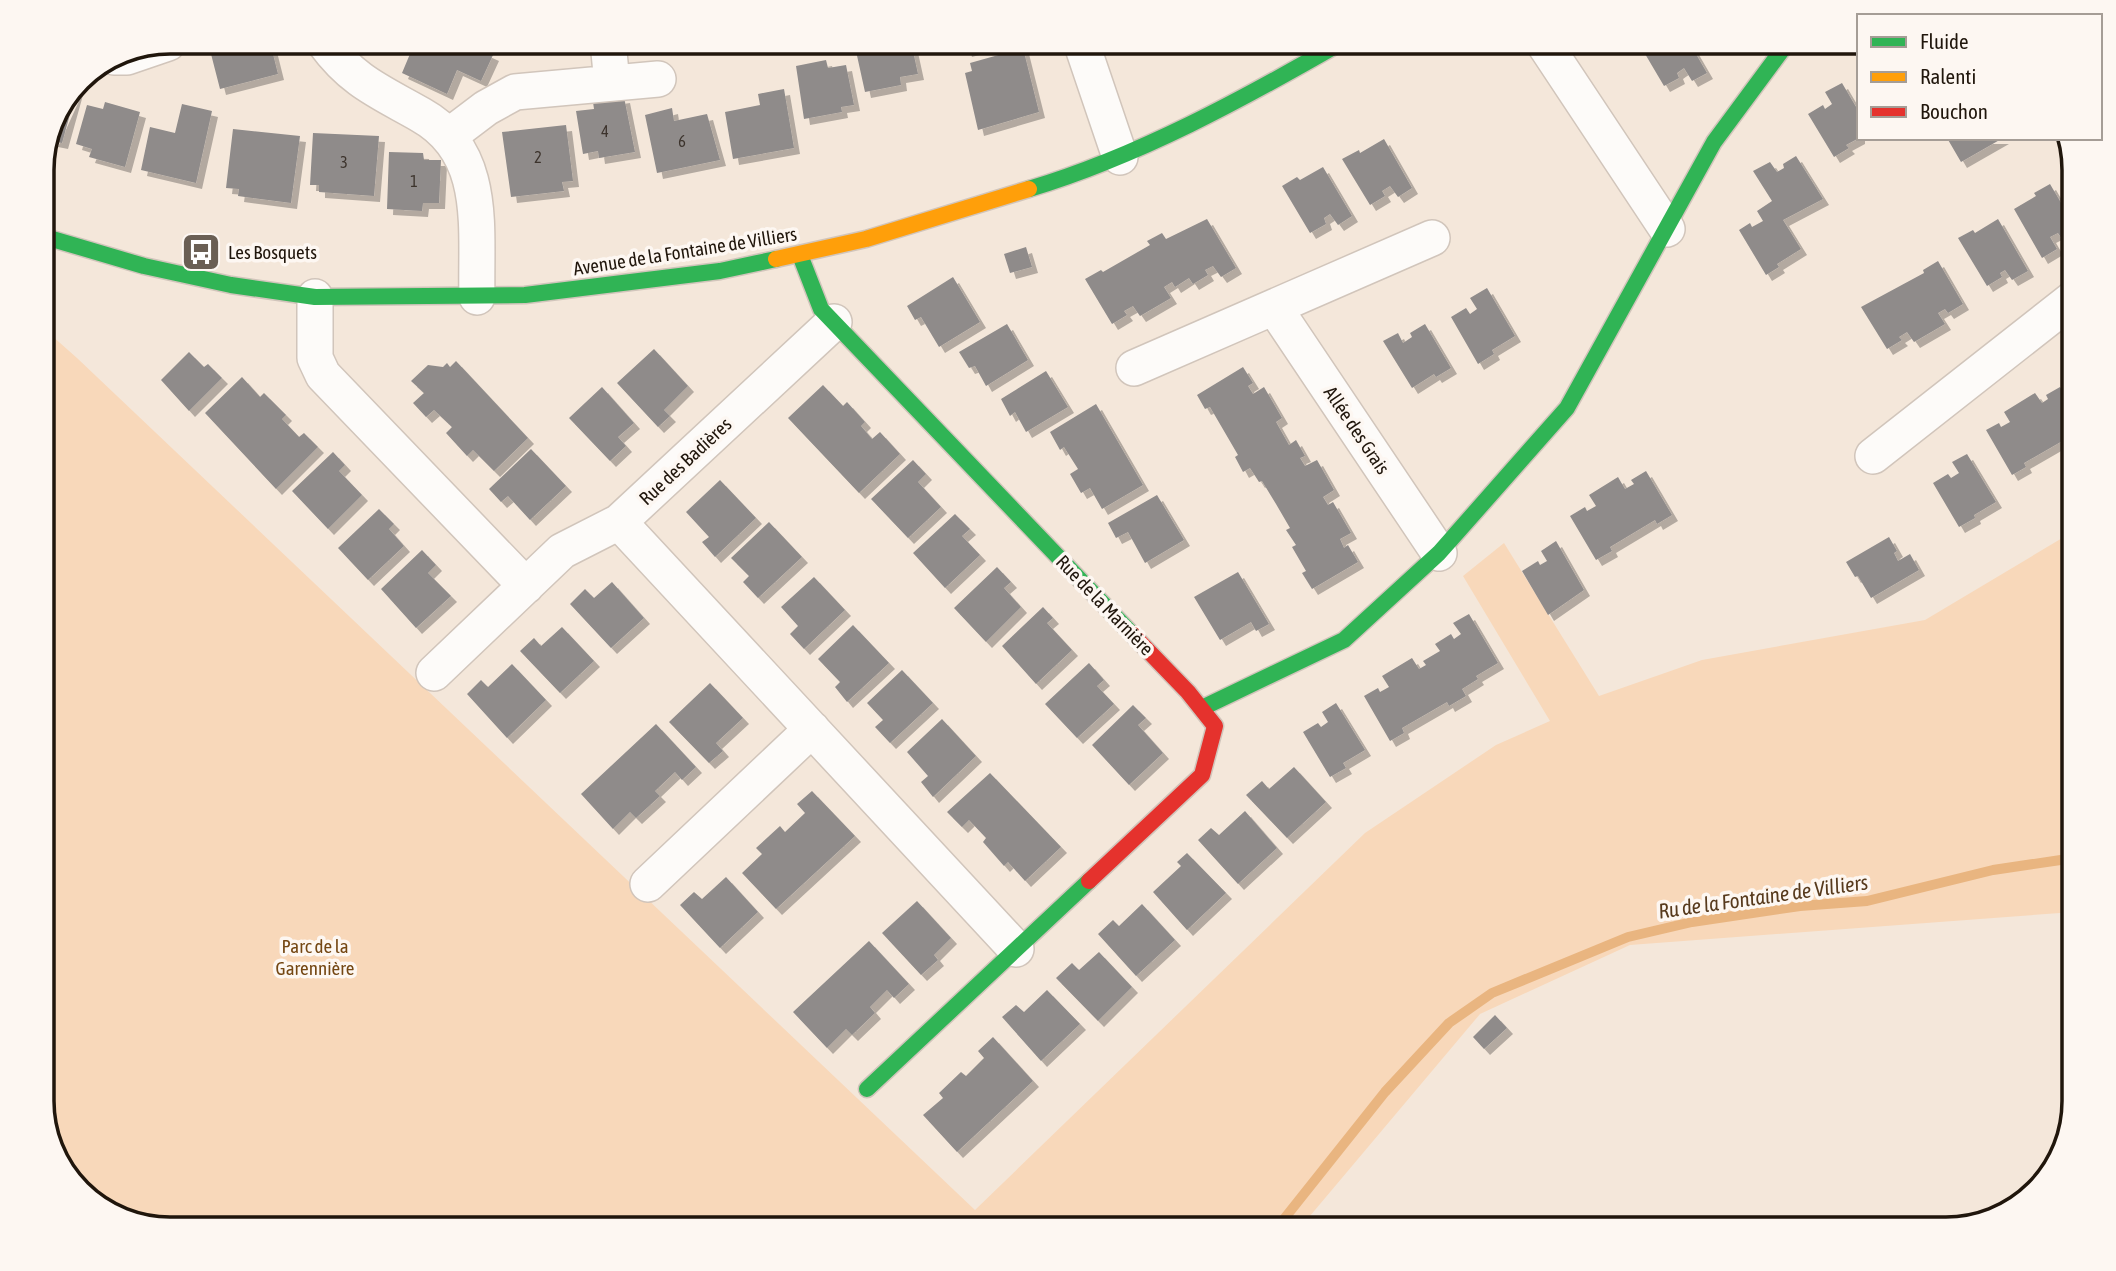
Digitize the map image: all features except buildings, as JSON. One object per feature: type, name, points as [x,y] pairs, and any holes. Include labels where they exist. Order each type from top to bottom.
[{"type":"street","points":[[335,54],[353,75],[387,98],[423,116],[449,136],[460,150],[472,177],[477,297]]},
{"type":"street","points":[[609,54],[612,83]]},
{"type":"street","points":[[1085,54],[1120,157]]},
{"type":"street","name":"Avenue de la Fontaine de Villiers","points":[[54,240],[144,267],[231,285],[316,297],[525,295],[720,271],[866,239],[1057,181],[1120,157],[1274,81],[1321,54]]},
{"type":"street","points":[[1551,54],[1667,229]]},
{"type":"street","points":[[1202,708],[1344,640],[1439,553],[1567,408],[1714,142],[1779,54]]},
{"type":"street","points":[[449,136],[486,108],[515,92],[658,79]]},
{"type":"street","points":[[1135,368],[1433,237]]},
{"type":"street","name":"Rue de la Marnière","points":[[800,255],[821,309],[1202,708],[1215,726],[1202,775],[867,1089]]},
{"type":"street","points":[[316,297],[314,359],[323,376],[526,586]]},
{"type":"street","name":"Allée des Grais","points":[[1274,307],[1439,553]]},
{"type":"street","points":[[1873,456],[2062,307]]},
{"type":"street","name":"Rue des Badières","points":[[434,673],[562,551],[619,522],[834,322]]},
{"type":"street","points":[[619,522],[1016,949]]},
{"type":"street","points":[[648,884],[811,729]]},
{"type":"green space","name":"Parc de la Garennière","points":[[54,338],[975,1210],[1365,833],[1496,745],[1550,721],[1463,576],[1504,543],[1599,696],[1702,660],[1925,620],[2062,538],[2062,913],[1630,945],[1480,1014],[1309,1217],[170,1217],[126,1208],[100,1193],[78,1171],[60,1138],[54,1108]]},
{"type":"waterway","name":"Ru de la Fontaine de Villiers","points":[[1286,1217],[1385,1092],[1449,1023],[1492,993],[1628,937],[1692,922],[1800,906],[1867,901],[1993,870],[2062,860]]},
{"type":"traffic: fast","points":[[1029,189],[1070,176],[1150,143],[1228,105],[1321,54]]},
{"type":"traffic: fast","points":[[1202,708],[1344,640],[1439,553],[1567,408],[1714,142],[1779,54]]},
{"type":"traffic: fast","points":[[54,240],[144,266],[231,285],[315,297],[525,295],[720,271],[776,259]]},
{"type":"traffic: fast","points":[[800,255],[821,309],[1131,633]]},
{"type":"traffic: fast","points":[[867,1089],[1089,881]]},
{"type":"traffic: slow","points":[[776,259],[866,239],[1029,189]]},
{"type":"traffic: jam","points":[[1089,881],[1202,775],[1215,726],[1188,692],[1131,633]]},
{"type":"place","name":"Les Bosquets","points":[[201,252]]}]
